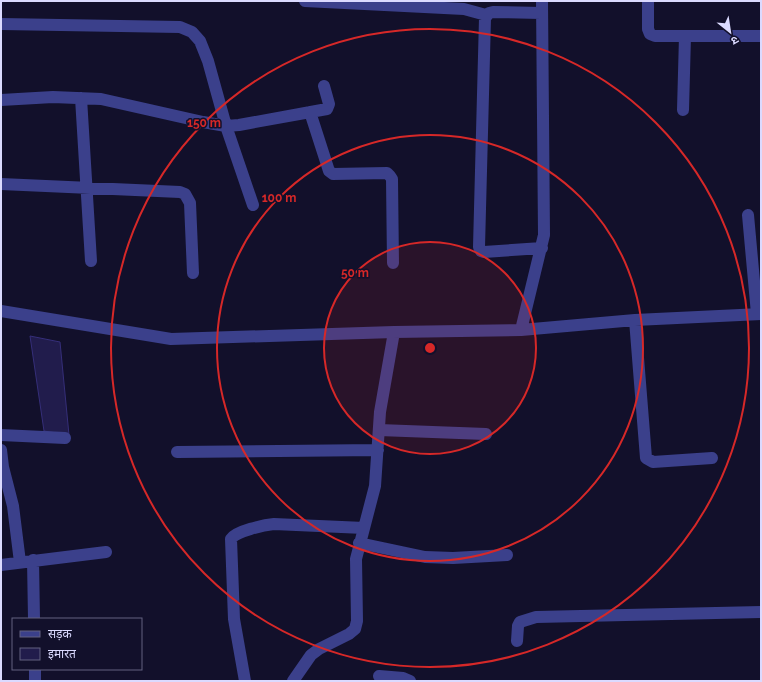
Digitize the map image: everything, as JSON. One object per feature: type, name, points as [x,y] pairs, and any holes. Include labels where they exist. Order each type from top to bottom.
[{"type":"street","points":[[305,1],[464,8],[471,6],[486,16]]},
{"type":"street","points":[[648,1],[648,29],[650,34],[655,36],[761,36]]},
{"type":"street","points":[[520,330],[542,248],[545,223],[541,7],[493,12],[486,16],[484,25],[479,247],[481,251],[484,252],[542,248]]},
{"type":"street","points":[[1,24],[180,26],[192,32],[200,41],[208,61],[226,126],[253,205]]},
{"type":"street","points":[[683,110],[685,36]]},
{"type":"street","points":[[1,100],[53,97],[112,101],[226,126],[327,109],[328,107],[324,86]]},
{"type":"street","points":[[81,98],[91,261]]},
{"type":"street","points":[[310,112],[329,171],[333,174],[387,173],[392,179],[393,263]]},
{"type":"street","points":[[1,184],[180,192],[185,194],[190,203],[193,273]]},
{"type":"street","points":[[1,311],[171,339],[394,332],[520,330],[635,320],[759,314],[748,215]]},
{"type":"street","points":[[635,320],[646,458],[652,462],[712,458]]},
{"type":"street","points":[[293,681],[312,655],[319,649],[349,634],[355,629],[357,621],[356,559],[375,486],[380,412],[394,332]]},
{"type":"street","points":[[379,430],[486,434]]},
{"type":"street","points":[[1,435],[65,438]]},
{"type":"street","points":[[1,450],[3,466],[13,506],[20,562]]},
{"type":"street","points":[[177,452],[378,450]]},
{"type":"street","points":[[245,681],[235,630],[233,608],[232,536],[237,533],[274,524],[364,528]]},
{"type":"street","points":[[359,543],[425,557],[453,558],[507,555]]},
{"type":"street","points":[[1,564],[106,552]]},
{"type":"street","points":[[33,560],[34,618]]},
{"type":"street","points":[[517,641],[518,626],[520,622],[536,617],[761,612]]},
{"type":"street","points":[[35,670],[35,681]]},
{"type":"street","points":[[379,676],[402,678],[410,681]]},
{"type":"building","points":[[30,336],[60,342],[69,435],[44,431]]}]
